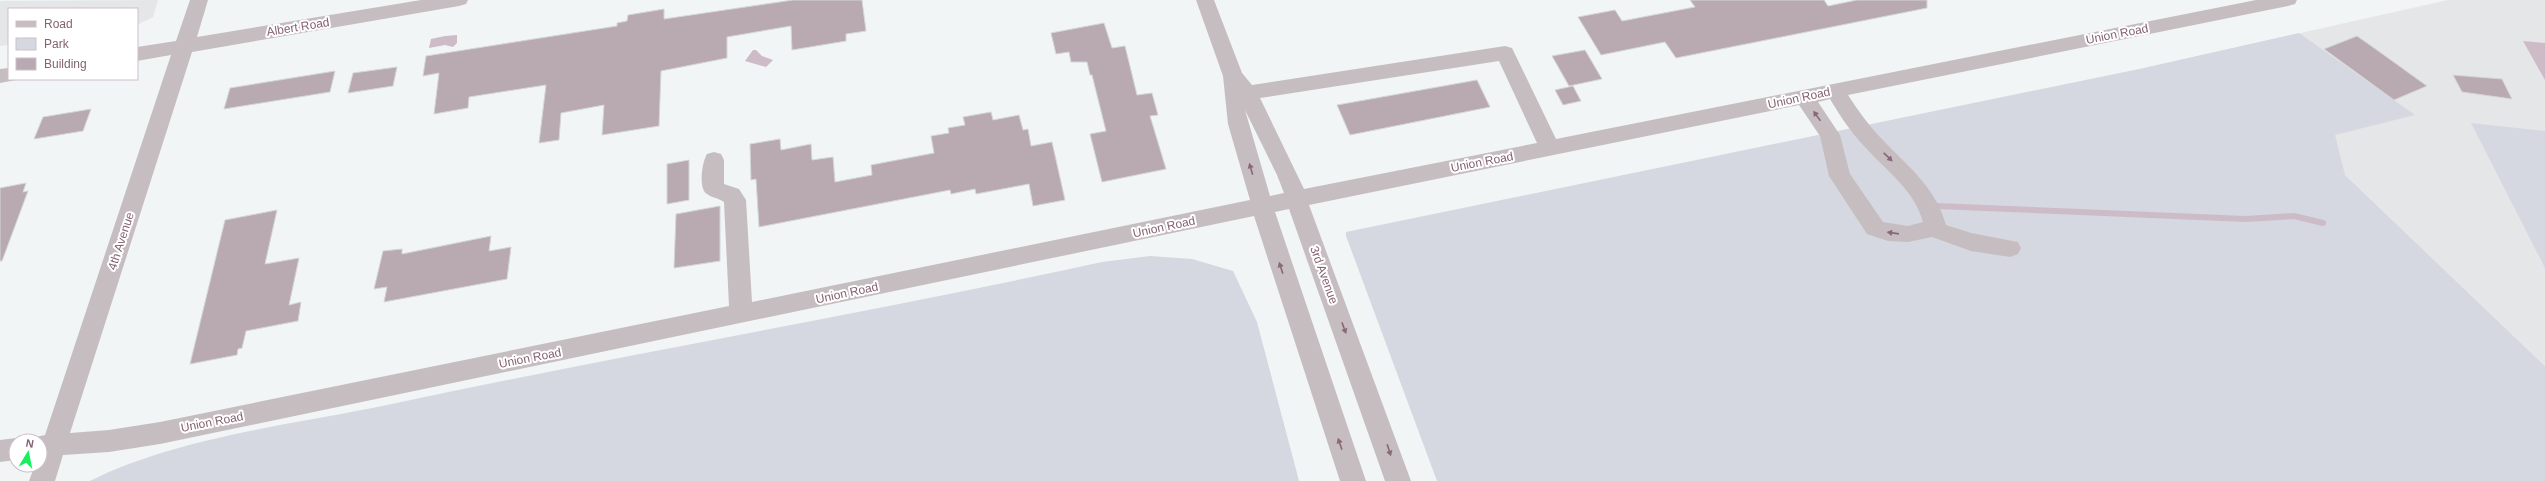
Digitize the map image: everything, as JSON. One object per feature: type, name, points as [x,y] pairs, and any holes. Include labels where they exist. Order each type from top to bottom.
[{"type":"street","name":"4th Avenue","points":[[48,442],[185,46],[199,0]]},
{"type":"street","name":"Albert Road","points":[[138,54],[459,0]]},
{"type":"street","name":"3rd Avenue","points":[[1205,0],[1233,76],[1234,104],[1238,127],[1262,206],[1292,302],[1353,481]]},
{"type":"street","name":"Union Road","points":[[48,445],[109,441],[160,433],[741,315],[1262,206],[1835,91],[2223,6],[2288,0]]},
{"type":"street","points":[[1247,93],[1505,53],[1550,148]]},
{"type":"street","name":"3rd Avenue","points":[[1233,76],[1247,93],[1288,176],[1398,481]]},
{"type":"street","points":[[1835,91],[1871,141],[1916,184],[1926,197],[1935,225],[1932,229]]},
{"type":"street","points":[[1804,97],[1830,135],[1840,176],[1875,228],[1888,233],[1908,234],[1932,229],[1971,242],[2010,248]]},
{"type":"street","points":[[714,160],[713,188],[731,195],[735,200],[741,315]]},
{"type":"shaded area","points":[[158,0],[153,17],[138,24],[138,8],[8,8],[8,45],[0,46],[0,1]]},
{"type":"shaded area","points":[[2448,0],[2545,0],[2545,366],[2345,175],[2144,68]]},
{"type":"shaded area","points":[[457,35],[457,43],[453,47],[445,45],[429,48],[431,39]]},
{"type":"shaded area","points":[[2523,41],[2545,43],[2545,80]]},
{"type":"shaded area","points":[[753,50],[756,50],[762,56],[773,60],[766,67],[745,61]]},
{"type":"green space","points":[[2299,33],[2415,115],[2335,135],[2345,175],[2545,366],[2545,481],[1437,481],[1346,236],[1346,232],[2144,68]]},
{"type":"green space","points":[[2471,123],[2545,131],[2545,268]]},
{"type":"green space","points":[[1150,256],[1192,259],[1233,271],[1257,322],[1299,481],[90,481],[124,466],[160,453],[236,434],[566,368],[924,299],[1102,262]]},
{"type":"building","points":[[793,0],[862,0],[866,31],[846,34],[846,41],[792,50],[791,26],[727,37],[727,58],[661,71],[659,126],[602,135],[604,105],[561,113],[559,140],[539,143],[546,85],[469,97],[468,108],[434,114],[439,73],[423,76],[426,56],[617,26],[617,23],[627,21],[628,15],[664,9],[664,19]]},
{"type":"building","points":[[1690,0],[1824,0],[1828,6],[1857,0],[1927,0],[1927,8],[1676,58],[1665,42],[1601,55],[1578,17],[1615,10],[1622,21],[1695,7]]},
{"type":"building","points":[[1104,23],[1112,48],[1125,46],[1137,95],[1152,93],[1158,115],[1150,116],[1166,169],[1102,182],[1090,134],[1106,131],[1092,75],[1090,75],[1087,62],[1071,62],[1069,52],[1056,54],[1051,33]]},
{"type":"building","points":[[2357,36],[2427,86],[2394,100],[2324,49]]},
{"type":"building","points":[[1585,50],[1602,79],[1569,86],[1552,56]]},
{"type":"building","points":[[397,67],[393,86],[348,93],[353,73]]},
{"type":"building","points":[[335,71],[330,92],[224,109],[230,88]]},
{"type":"building","points":[[2453,75],[2502,79],[2512,99],[2462,92]]},
{"type":"building","points":[[1477,80],[1490,107],[1350,135],[1337,105]]},
{"type":"building","points":[[1573,86],[1581,101],[1563,105],[1555,90]]},
{"type":"building","points":[[91,109],[83,131],[34,139],[43,117]]},
{"type":"building","points":[[991,112],[993,120],[1019,115],[1023,130],[1028,129],[1031,146],[1052,142],[1065,200],[1033,206],[1029,184],[976,194],[975,189],[951,194],[950,190],[759,227],[756,179],[751,180],[750,144],[780,139],[781,150],[811,144],[812,160],[833,157],[835,182],[872,175],[871,165],[934,153],[931,136],[949,133],[948,128],[965,125],[963,117]]},
{"type":"building","points":[[689,160],[689,200],[667,204],[667,164]]},
{"type":"building","points":[[26,183],[23,192],[28,191],[2,261],[0,261],[0,188]]},
{"type":"building","points":[[720,206],[720,261],[674,268],[676,214]]},
{"type":"building","points":[[277,210],[265,264],[299,258],[289,305],[301,302],[298,321],[246,331],[242,348],[238,349],[237,355],[190,364],[225,220]]},
{"type":"building","points":[[491,236],[489,251],[511,247],[507,279],[384,302],[387,287],[374,289],[383,251],[402,249],[402,254]]},
{"type":"waterway","points":[[1937,206],[2246,219],[2294,216],[2323,223]]}]
